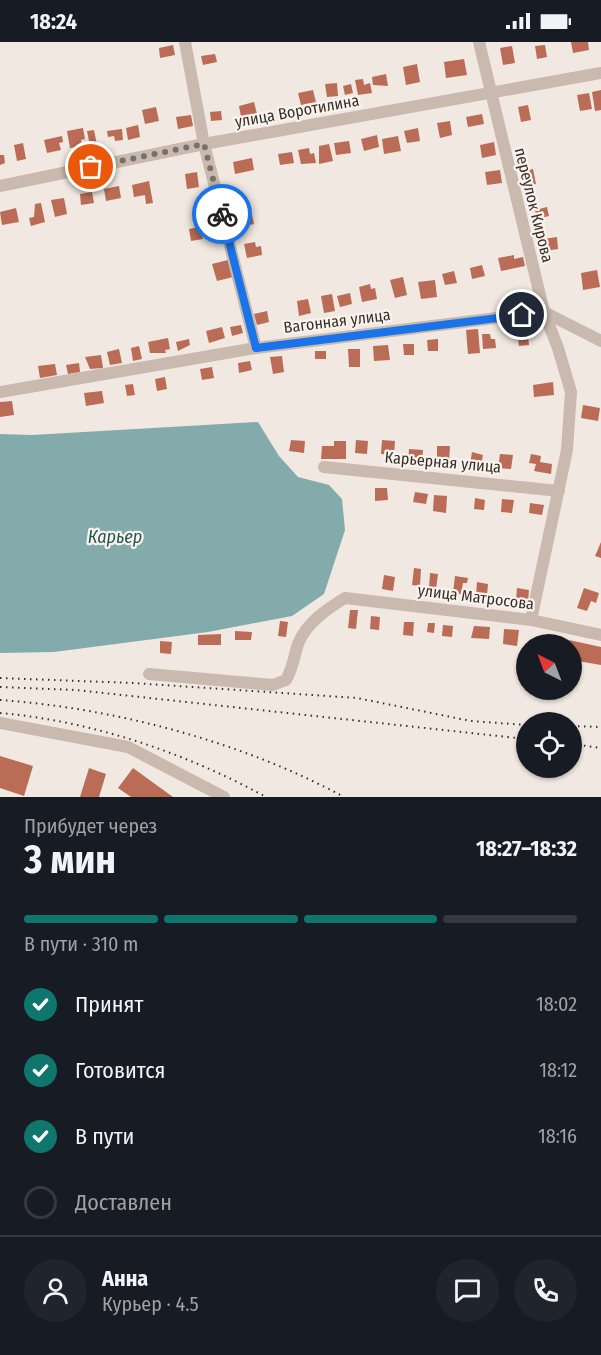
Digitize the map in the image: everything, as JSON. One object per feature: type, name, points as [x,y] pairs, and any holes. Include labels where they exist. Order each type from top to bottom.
[{"type":"street","points":[[185,42],[204,144],[256,348]]},
{"type":"street","name":"переулок Кирова","points":[[479,42],[544,312],[571,392],[567,450],[531,620]]},
{"type":"street","name":"улица Воротилина","points":[[0,186],[204,144],[601,73]]},
{"type":"street","points":[[544,312],[601,341]]},
{"type":"street","name":"Вагонная улица","points":[[0,392],[256,348],[544,312]]},
{"type":"street","name":"Карьерная улица","points":[[324,467],[559,490]]},
{"type":"street","name":"улица Матросова","points":[[149,674],[273,685],[286,680],[299,642],[307,630],[318,616],[345,598],[531,620],[600,632]]},
{"type":"street","points":[[0,723],[128,747],[224,797]]},
{"type":"water","name":"Карьер","points":[[258,422],[279,456],[298,477],[329,485],[342,499],[345,530],[324,594],[292,616],[208,632],[54,652],[0,653],[0,434],[32,435]]},
{"type":"building","points":[[571,42],[588,42],[589,50],[573,53]]},
{"type":"building","points":[[173,45],[175,55],[160,58],[159,48]]},
{"type":"building","points":[[545,45],[547,57],[537,59],[535,46]]},
{"type":"building","points":[[512,46],[515,63],[503,65],[500,48]]},
{"type":"building","points":[[215,54],[217,62],[203,65],[201,56]]},
{"type":"building","points":[[464,59],[467,75],[446,78],[444,62]]},
{"type":"building","points":[[417,64],[420,82],[406,85],[403,67]]},
{"type":"building","points":[[386,74],[388,86],[373,85],[372,77]]},
{"type":"building","points":[[363,79],[364,85],[370,83],[372,93],[358,95],[355,80]]},
{"type":"building","points":[[337,83],[338,96],[327,97],[325,84]]},
{"type":"building","points":[[351,84],[353,93],[345,95],[343,86]]},
{"type":"building","points":[[313,90],[316,102],[301,105],[298,93]]},
{"type":"building","points":[[601,90],[601,110],[595,111],[592,92]]},
{"type":"building","points":[[589,93],[592,109],[580,111],[577,95]]},
{"type":"building","points":[[254,102],[257,114],[241,117],[239,106]]},
{"type":"building","points":[[528,105],[531,120],[521,122],[518,107]]},
{"type":"building","points":[[156,107],[159,121],[145,124],[142,110]]},
{"type":"building","points":[[221,111],[222,120],[211,121],[210,112]]},
{"type":"building","points":[[482,114],[484,124],[468,127],[466,117]]},
{"type":"building","points":[[191,115],[193,126],[178,129],[176,117]]},
{"type":"building","points":[[450,121],[452,135],[440,138],[437,123]]},
{"type":"building","points":[[138,125],[140,137],[128,140],[126,128]]},
{"type":"building","points":[[83,128],[85,139],[81,140],[82,146],[70,148],[67,131]]},
{"type":"building","points":[[418,128],[420,141],[407,143],[404,131]]},
{"type":"building","points":[[122,129],[123,140],[115,141],[114,136],[108,137],[107,131]]},
{"type":"building","points":[[94,130],[97,145],[90,146],[87,131]]},
{"type":"building","points":[[377,135],[379,147],[364,151],[361,139]]},
{"type":"building","points":[[62,136],[63,142],[59,143],[61,150],[47,153],[44,140]]},
{"type":"building","points":[[398,136],[401,151],[384,154],[382,139]]},
{"type":"building","points":[[349,141],[351,153],[336,155],[334,143]]},
{"type":"building","points":[[494,142],[496,155],[482,158],[480,145]]},
{"type":"building","points":[[23,143],[26,159],[17,161],[14,145]]},
{"type":"building","points":[[329,144],[333,161],[319,164],[319,146]]},
{"type":"building","points":[[309,148],[310,154],[314,153],[316,163],[301,164],[298,150]]},
{"type":"building","points":[[292,152],[294,163],[280,165],[278,154]]},
{"type":"building","points":[[0,155],[4,155],[5,163],[0,165]]},
{"type":"building","points":[[252,158],[254,170],[235,174],[233,162]]},
{"type":"building","points":[[533,169],[536,184],[526,186],[523,171]]},
{"type":"building","points":[[500,170],[502,183],[487,185],[485,172]]},
{"type":"building","points":[[197,172],[199,187],[187,189],[185,174]]},
{"type":"building","points":[[149,181],[153,203],[146,204],[145,195],[134,197],[132,185]]},
{"type":"building","points":[[119,186],[121,198],[106,201],[104,189]]},
{"type":"building","points":[[92,192],[94,203],[81,205],[80,194]]},
{"type":"building","points":[[64,198],[67,214],[55,217],[51,200]]},
{"type":"building","points":[[41,203],[45,222],[31,226],[29,218],[34,217],[35,204]]},
{"type":"building","points":[[547,207],[549,216],[537,219],[535,210]]},
{"type":"building","points":[[16,208],[19,222],[2,225],[0,212]]},
{"type":"building","points":[[252,215],[254,224],[240,227],[238,219]]},
{"type":"building","points":[[215,219],[217,227],[201,233],[203,239],[191,241],[189,229],[200,227],[199,221]]},
{"type":"building","points":[[557,237],[558,249],[545,251],[543,239]]},
{"type":"building","points":[[255,242],[256,247],[261,246],[262,255],[247,258],[244,244]]},
{"type":"building","points":[[514,255],[514,259],[523,257],[525,266],[501,271],[498,258]]},
{"type":"building","points":[[228,260],[233,277],[217,281],[212,264]]},
{"type":"building","points":[[482,265],[485,276],[472,279],[470,268]]},
{"type":"building","points":[[597,270],[600,287],[583,290],[581,273]]},
{"type":"building","points":[[454,271],[457,283],[445,285],[442,274]]},
{"type":"building","points":[[403,277],[407,295],[395,298],[390,280]]},
{"type":"building","points":[[435,280],[437,297],[421,299],[418,282]]},
{"type":"building","points":[[370,284],[371,289],[375,288],[377,299],[362,302],[359,287]]},
{"type":"building","points":[[350,293],[352,304],[340,307],[337,296]]},
{"type":"building","points":[[332,294],[335,311],[324,313],[321,296]]},
{"type":"building","points":[[308,299],[311,313],[299,316],[297,301]]},
{"type":"building","points":[[267,311],[269,322],[257,325],[254,314]]},
{"type":"building","points":[[241,325],[243,333],[232,336],[230,327]]},
{"type":"building","points":[[222,327],[225,338],[209,343],[206,331]]},
{"type":"building","points":[[527,328],[529,345],[519,346],[517,330]]},
{"type":"building","points":[[478,329],[480,353],[468,354],[466,330]]},
{"type":"building","points":[[482,334],[490,334],[491,339],[495,339],[496,348],[483,349]]},
{"type":"building","points":[[168,338],[170,349],[165,350],[166,353],[150,353],[148,342]]},
{"type":"building","points":[[189,339],[190,345],[178,351],[176,342]]},
{"type":"building","points":[[438,339],[438,351],[428,351],[427,340]]},
{"type":"building","points":[[403,344],[414,344],[414,355],[404,355]]},
{"type":"building","points":[[388,345],[390,360],[374,361],[373,346]]},
{"type":"building","points":[[139,346],[142,359],[133,361],[131,348]]},
{"type":"building","points":[[119,349],[122,363],[110,365],[107,352]]},
{"type":"building","points":[[348,349],[360,349],[360,367],[349,367]]},
{"type":"building","points":[[315,351],[326,351],[326,359],[315,359]]},
{"type":"building","points":[[101,355],[103,368],[90,369],[85,357]]},
{"type":"building","points":[[282,356],[284,372],[273,374],[270,357]]},
{"type":"building","points":[[250,361],[252,370],[239,373],[238,363]]},
{"type":"building","points":[[79,363],[80,372],[68,374],[66,365]]},
{"type":"building","points":[[55,364],[57,375],[40,378],[38,366]]},
{"type":"building","points":[[212,367],[214,378],[202,380],[200,369]]},
{"type":"building","points":[[165,377],[167,389],[157,391],[155,379]]},
{"type":"building","points":[[553,382],[554,395],[534,397],[533,385]]},
{"type":"building","points":[[133,384],[135,395],[127,396],[125,385]]},
{"type":"building","points":[[102,391],[104,403],[86,406],[84,393]]},
{"type":"building","points":[[12,401],[14,415],[0,417],[0,402]]},
{"type":"building","points":[[583,405],[600,408],[598,421],[581,418]]},
{"type":"building","points":[[291,440],[305,441],[304,453],[289,451]]},
{"type":"building","points":[[356,440],[368,441],[367,454],[355,453]]},
{"type":"building","points":[[382,440],[395,441],[394,455],[381,454]]},
{"type":"building","points":[[334,441],[346,441],[346,459],[321,459],[322,446],[334,446]]},
{"type":"building","points":[[437,446],[450,446],[449,463],[437,463]]},
{"type":"building","points":[[409,449],[423,450],[422,463],[408,462]]},
{"type":"building","points":[[472,452],[483,455],[481,466],[470,464]]},
{"type":"building","points":[[500,454],[513,455],[511,469],[498,468]]},
{"type":"building","points":[[531,454],[541,456],[540,462],[552,464],[551,474],[534,471],[536,464],[529,463]]},
{"type":"building","points":[[375,488],[387,488],[388,500],[375,501]]},
{"type":"building","points":[[415,492],[428,494],[426,504],[413,502]]},
{"type":"building","points":[[434,495],[447,496],[446,513],[433,511]]},
{"type":"building","points":[[475,498],[485,500],[484,510],[474,509]]},
{"type":"building","points":[[502,499],[514,500],[512,513],[501,512]]},
{"type":"building","points":[[530,503],[544,505],[542,515],[529,513]]},
{"type":"building","points":[[601,542],[601,558],[595,556]]},
{"type":"building","points":[[414,568],[421,569],[420,586],[412,585]]},
{"type":"building","points":[[430,573],[438,574],[436,589],[429,588]]},
{"type":"building","points":[[384,575],[395,577],[393,591],[382,589]]},
{"type":"building","points":[[455,576],[468,578],[467,583],[463,583],[461,594],[453,593]]},
{"type":"building","points":[[477,582],[488,584],[487,595],[476,594]]},
{"type":"building","points":[[517,588],[529,590],[528,602],[516,600]]},
{"type":"building","points":[[584,588],[599,593],[596,603],[591,601],[587,611],[577,608]]},
{"type":"building","points":[[350,610],[358,610],[356,629],[348,628]]},
{"type":"building","points":[[371,616],[380,617],[379,630],[370,629]]},
{"type":"building","points":[[280,621],[288,622],[286,637],[278,636]]},
{"type":"building","points":[[404,622],[414,622],[413,636],[403,635]]},
{"type":"building","points":[[428,623],[435,623],[434,633],[427,632]]},
{"type":"building","points":[[443,625],[453,626],[452,637],[442,636]]},
{"type":"building","points":[[474,626],[490,627],[489,639],[471,638]]},
{"type":"building","points":[[504,629],[519,630],[518,634],[516,634],[516,646],[503,644]]},
{"type":"building","points":[[235,631],[252,632],[251,640],[235,640]]},
{"type":"building","points":[[221,634],[221,645],[198,645],[198,635]]},
{"type":"building","points":[[160,641],[172,642],[171,654],[160,653]]},
{"type":"building","points":[[582,643],[601,647],[601,665],[582,662]]},
{"type":"building","points":[[0,756],[33,766],[24,796],[0,788]]},
{"type":"building","points":[[89,768],[106,774],[99,797],[80,797]]},
{"type":"building","points":[[133,768],[173,797],[131,797],[118,788]]},
{"type":"railway","points":[[0,678],[133,683],[357,698],[471,721],[516,724]]},
{"type":"railway","points":[[0,687],[76,690],[516,738]]},
{"type":"railway","points":[[0,700],[88,711],[177,731],[264,760],[344,797]]},
{"type":"railway","points":[[0,713],[35,717],[104,731],[204,766],[266,797]]},
{"type":"railway","points":[[582,726],[601,727]]},
{"type":"railway","points":[[582,745],[601,748]]},
{"type":"way so far","points":[[91,167],[204,144],[222,214]]},
{"type":"route","points":[[222,214],[256,348],[522,315]]}]
